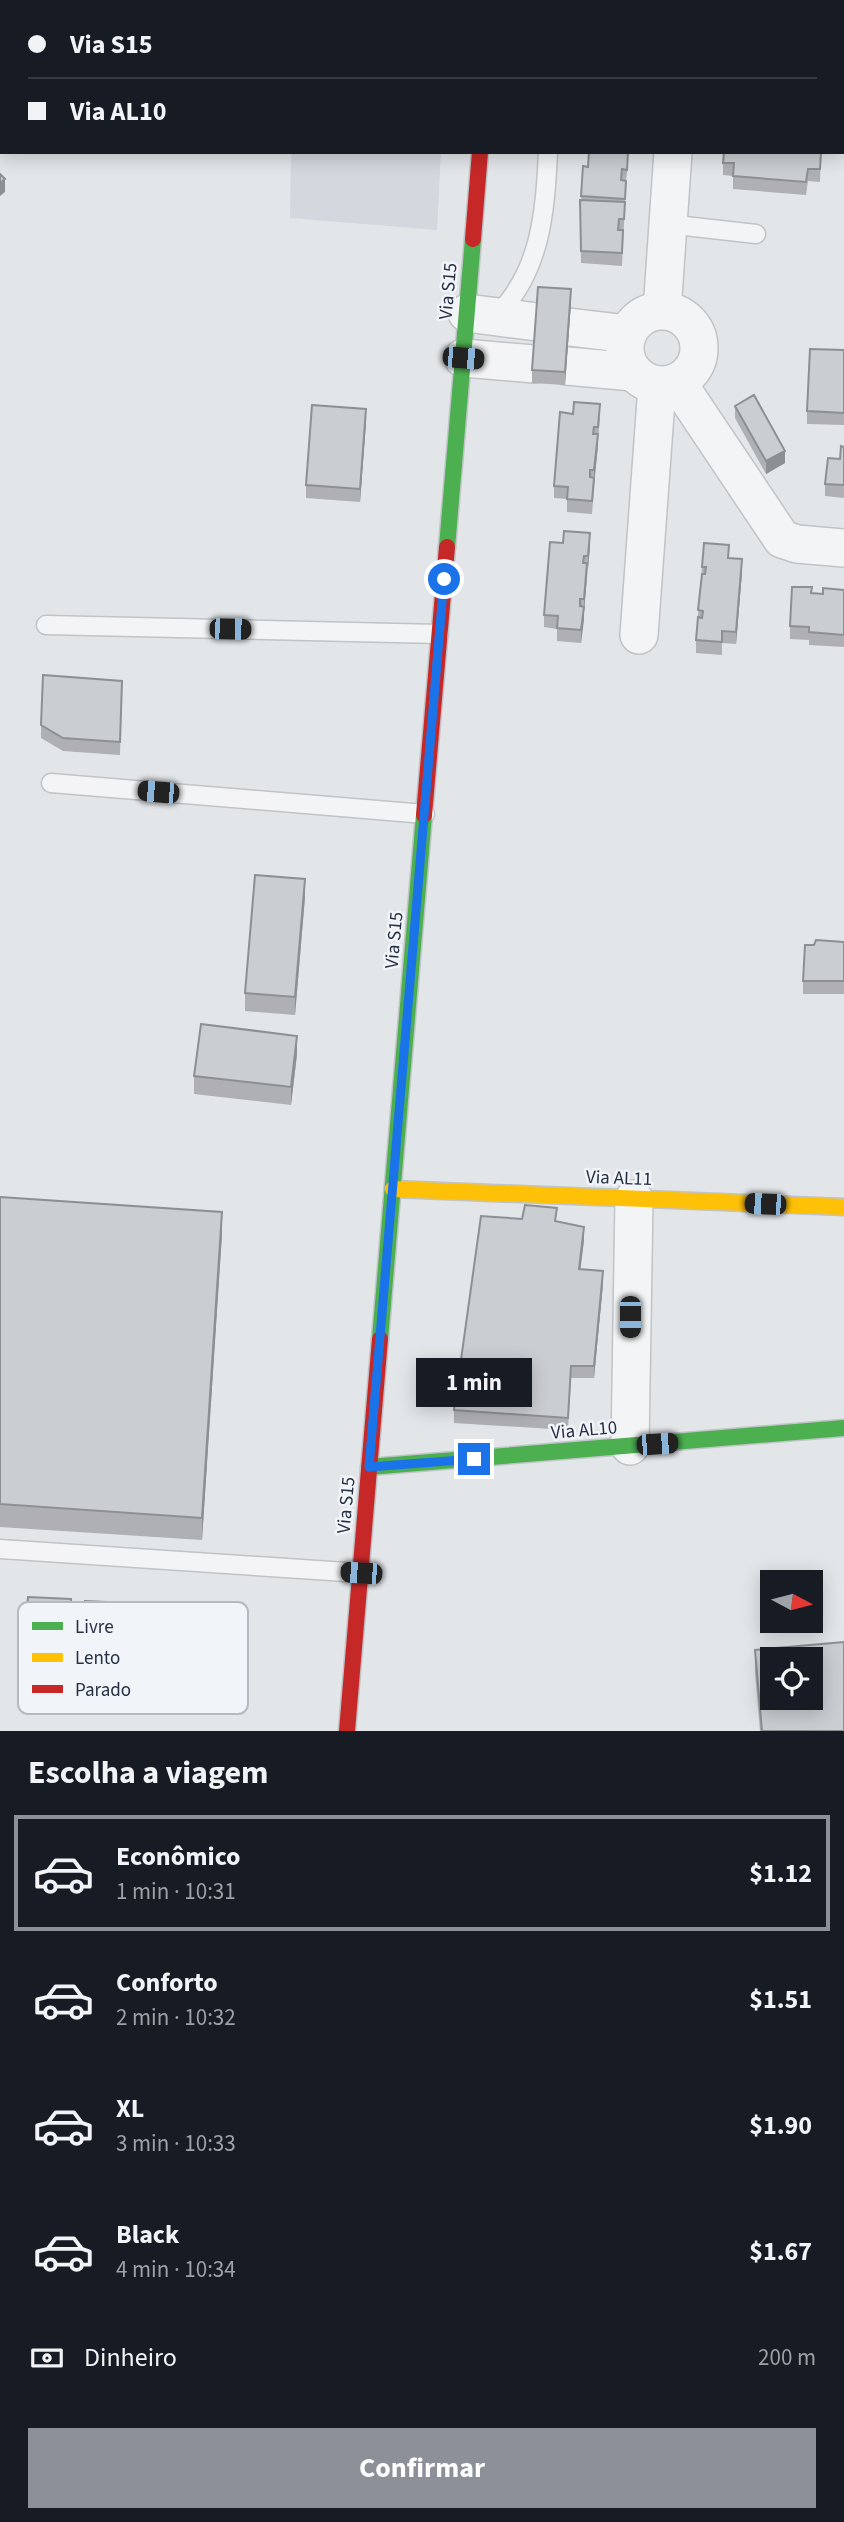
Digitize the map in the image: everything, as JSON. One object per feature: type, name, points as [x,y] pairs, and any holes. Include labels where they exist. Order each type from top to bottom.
[{"type":"street","name":"Via S15","points":[[347,1731],[463,358],[481,315],[480,154]]},
{"type":"street","points":[[662,311],[673,154]]},
{"type":"street","points":[[463,358],[550,365],[656,380],[686,377],[697,360],[698,341],[689,323],[681,316],[662,311],[645,315],[628,334],[625,346],[656,380],[782,538],[797,544],[844,548]]},
{"type":"street","points":[[481,315],[628,334]]},
{"type":"street","points":[[639,635],[656,380]]},
{"type":"street","name":"Via AL11","points":[[393,1189],[844,1207]]},
{"type":"street","points":[[630,1446],[634,1199]]},
{"type":"street","name":"Via AL10","points":[[369,1467],[844,1428]]},
{"type":"lane","points":[[481,315],[514,299],[533,264],[545,207],[548,154]]},
{"type":"lane","points":[[667,223],[756,234]]},
{"type":"lane","points":[[46,625],[439,634]]},
{"type":"lane","points":[[51,783],[425,814]]},
{"type":"lane","points":[[0,1549],[361,1573]]},
{"type":"shaded area","points":[[291,154],[441,154],[437,230],[290,218]]},
{"type":"building","points":[[589,154],[628,154],[627,170],[622,169],[621,180],[626,181],[625,199],[581,196],[583,166],[588,167]]},
{"type":"building","points":[[724,154],[821,154],[820,169],[808,169],[806,182],[733,176],[734,163],[723,163]]},
{"type":"building","points":[[580,200],[625,202],[624,219],[619,219],[618,230],[623,230],[622,253],[581,251]]},
{"type":"building","points":[[538,287],[571,289],[565,372],[532,370]]},
{"type":"building","points":[[810,349],[844,350],[844,413],[807,411]]},
{"type":"building","points":[[754,395],[785,451],[766,461],[735,406]]},
{"type":"building","points":[[574,402],[600,404],[598,427],[594,427],[593,434],[598,434],[594,470],[590,470],[590,477],[594,478],[592,501],[567,499],[568,487],[554,486],[560,412],[573,414]]},
{"type":"building","points":[[312,405],[366,409],[360,489],[306,485]]},
{"type":"building","points":[[841,446],[844,447],[844,485],[825,484],[828,458],[840,459]]},
{"type":"building","points":[[564,531],[590,533],[588,556],[584,556],[583,563],[587,563],[584,599],[580,599],[580,606],[584,607],[581,630],[557,628],[558,616],[544,615],[550,542],[563,543]]},
{"type":"building","points":[[704,543],[729,545],[728,558],[742,559],[736,632],[722,631],[722,642],[696,640],[698,617],[702,618],[703,611],[698,610],[702,574],[705,574],[706,567],[702,567]]},
{"type":"building","points":[[792,587],[812,587],[811,593],[823,594],[823,588],[844,590],[844,635],[809,632],[809,627],[790,626]]},
{"type":"building","points":[[43,675],[122,681],[120,742],[63,738],[41,725]]},
{"type":"building","points":[[255,875],[305,879],[295,997],[245,993]]},
{"type":"building","points":[[816,940],[844,942],[844,981],[803,981],[805,945],[814,945]]},
{"type":"building","points":[[201,1024],[297,1036],[291,1087],[194,1076]]},
{"type":"building","points":[[0,1197],[222,1212],[202,1518],[0,1504]]},
{"type":"building","points":[[525,1205],[557,1208],[555,1221],[584,1227],[579,1269],[603,1271],[594,1366],[571,1366],[568,1418],[454,1410],[481,1216],[522,1219]]},
{"type":"building","points":[[28,1597],[71,1599],[71,1602],[28,1602]]},
{"type":"building","points":[[844,1642],[844,1731],[762,1731],[760,1710],[823,1710],[823,1647],[788,1647]]},
{"type":"building","points":[[755,1650],[760,1650],[760,1708]]},
{"type":"traffic: fast","points":[[447,547],[473,239]]},
{"type":"traffic: fast","points":[[380,1339],[424,815]]},
{"type":"traffic: fast","points":[[369,1467],[844,1428]]},
{"type":"traffic: slow","points":[[393,1189],[844,1207]]},
{"type":"traffic: jam","points":[[473,239],[480,154]]},
{"type":"traffic: jam","points":[[424,815],[447,547]]},
{"type":"traffic: jam","points":[[347,1731],[380,1339]]},
{"type":"route","points":[[444,579],[369,1467],[474,1459]]}]
